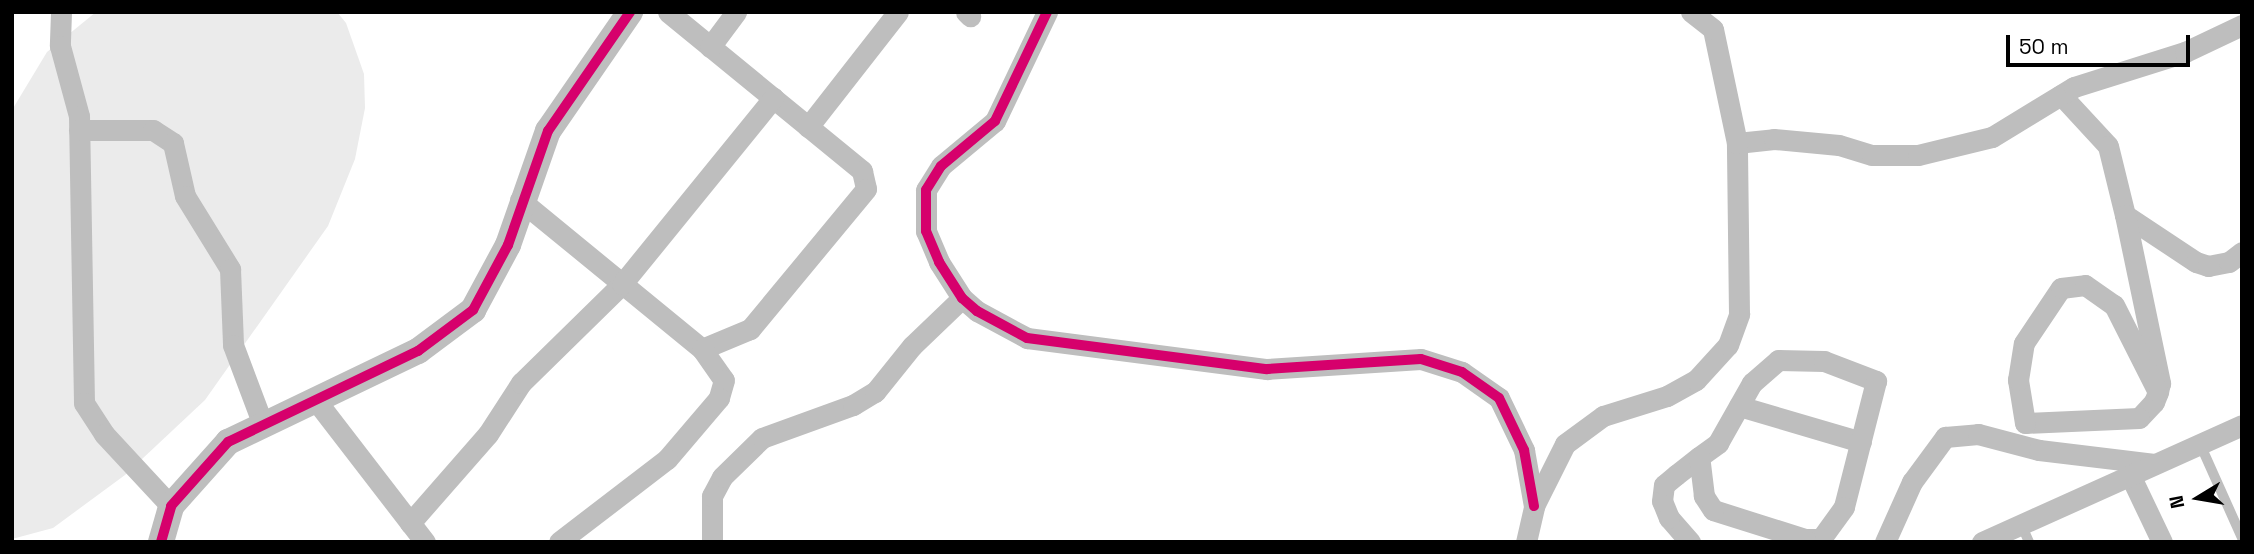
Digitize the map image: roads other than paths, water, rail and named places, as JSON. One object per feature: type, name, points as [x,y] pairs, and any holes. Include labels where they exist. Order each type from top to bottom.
[{"type":"street","points":[[61,12],[60,46],[79,130],[84,404],[104,434],[171,506]]},
{"type":"street","points":[[161,542],[171,506],[228,442],[314,398],[418,351],[473,310],[508,245],[520,200],[548,131],[630,12]]},
{"type":"street","points":[[668,12],[862,171],[866,189],[750,329],[702,349]]},
{"type":"street","points":[[710,47],[736,12]]},
{"type":"street","points":[[808,127],[898,12]]},
{"type":"street","points":[[1047,12],[995,121],[941,166],[926,190],[926,231],[939,262],[962,298],[976,311],[1027,338],[1267,369],[1421,359],[1462,372],[1499,398],[1524,450],[1534,506]]},
{"type":"street","points":[[1525,542],[1534,506],[1565,444],[1603,415],[1667,396],[1696,380],[1728,345],[1739,314],[1737,144],[1713,29],[1691,12]]},
{"type":"street","points":[[1737,144],[1774,139],[1839,145],[1872,155],[1918,155],[1992,137],[2061,95],[2098,78],[2185,52],[2242,25]]},
{"type":"street","points":[[2025,423],[2138,418],[2158,392],[2160,383],[2108,146],[2061,95]]},
{"type":"street","points":[[410,523],[488,434],[521,383],[622,284],[773,98]]},
{"type":"street","points":[[79,130],[153,130],[173,143],[185,196],[230,269],[233,345],[263,425]]},
{"type":"street","points":[[520,200],[702,349],[724,380],[719,398],[667,459],[559,542]]},
{"type":"street","points":[[2125,215],[2196,262],[2208,266],[2229,262],[2242,252]]},
{"type":"street","points":[[2015,443],[2025,423],[2018,380],[2024,343],[2061,288],[2085,285],[2114,305],[2158,392]]},
{"type":"street","points":[[712,542],[712,496],[732,467],[762,438],[853,405],[875,392],[912,346],[962,298]]},
{"type":"street","points":[[1690,542],[1669,518],[1662,501],[1664,485],[1699,457],[1718,443],[1752,383],[1778,360],[1824,361],[1876,382],[1844,507],[1821,539],[1805,538],[1713,510],[1704,496],[1699,457]]},
{"type":"street","points":[[314,398],[425,542]]},
{"type":"street","points":[[1739,406],[1861,442]]},
{"type":"street","points":[[1982,542],[2025,533],[2130,475],[2242,425]]},
{"type":"street","points":[[1885,542],[1912,482],[1945,437],[1978,434],[2015,443],[2154,464]]},
{"type":"street","points":[[2130,475],[2162,542]]},
{"type":"lane","points":[[2200,444],[2242,538]]}]
